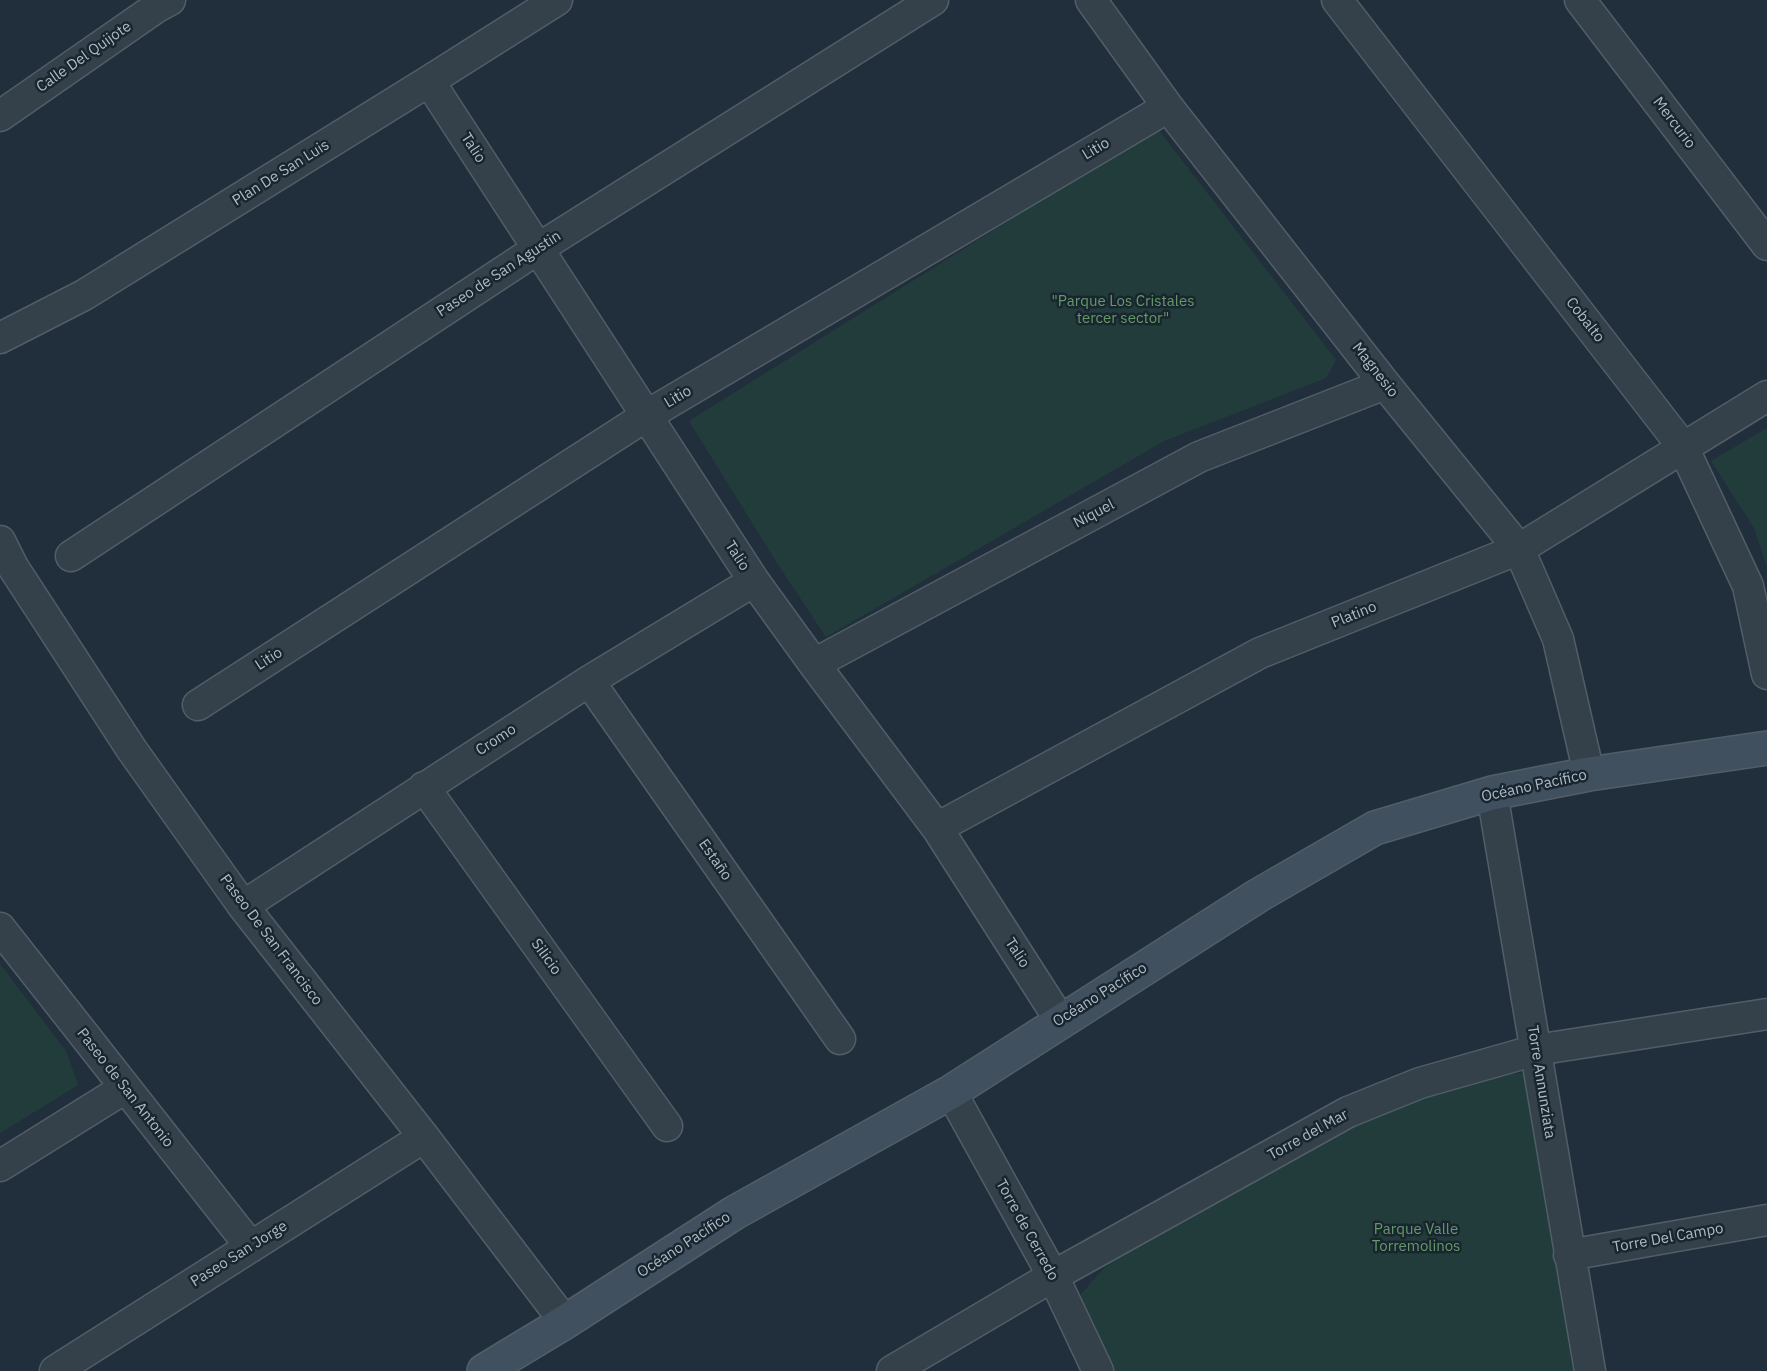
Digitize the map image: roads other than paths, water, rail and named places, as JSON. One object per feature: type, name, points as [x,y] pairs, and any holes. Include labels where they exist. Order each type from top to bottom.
[{"type":"street","name":"Plan De San Luis","points":[[0,339],[84,295],[556,0]]},
{"type":"street","name":"Paseo de San Agustin","points":[[71,556],[539,248],[933,0]]},
{"type":"street","name":"Magnesio","points":[[1091,0],[1168,107],[1385,384],[1520,549],[1558,639],[1589,774]]},
{"type":"street","name":"Cobalto","points":[[1337,0],[1683,447],[1748,586],[1767,674]]},
{"type":"street","name":"Mercurio","points":[[1580,0],[1767,245]]},
{"type":"street","name":"Calle Del Quijote","points":[[0,116],[160,2]]},
{"type":"street","name":"Talio","points":[[429,81],[754,581],[937,828],[1060,1020]]},
{"type":"street","name":"Litio","points":[[198,705],[646,416],[1168,107]]},
{"type":"street","name":"Níquel","points":[[814,664],[1199,457],[1385,384]]},
{"type":"street","name":"Platino","points":[[937,828],[1260,653],[1520,549],[1767,396]]},
{"type":"street","name":"Paseo De San Francisco","points":[[4,561],[132,750],[243,906],[565,1322]]},
{"type":"street","name":"Cromo","points":[[243,906],[589,681],[754,581]]},
{"type":"street","name":"Estaño","points":[[589,681],[840,1040]]},
{"type":"street","name":"Océano Pacífico","points":[[484,1371],[565,1322],[734,1213],[951,1092],[1258,895],[1375,828],[1492,793],[1589,774],[1767,748]]},
{"type":"street","name":"Silicio","points":[[424,787],[668,1126]]},
{"type":"street","name":"Torre Annunziata","points":[[1492,793],[1590,1371]]},
{"type":"street","name":"Paseo de San Antonio","points":[[0,928],[250,1247]]},
{"type":"street","name":"Torre del Mar","points":[[892,1371],[1053,1276],[1348,1112],[1420,1083],[1536,1050],[1767,1014]]},
{"type":"street","points":[[0,1166],[125,1088]]},
{"type":"street","name":"Torre de Cerredo","points":[[951,1092],[1053,1276],[1098,1371]]},
{"type":"street","name":"Paseo San Jorge","points":[[55,1371],[424,1137]]},
{"type":"street","name":"Torre Del Campo","points":[[1569,1255],[1767,1220]]},
{"type":"park label","name":"\"Parque Los Cristales tercer sector\"","points":[[1123,310]]},
{"type":"park label","name":"Parque Valle Torremolinos","points":[[1416,1238]]}]
